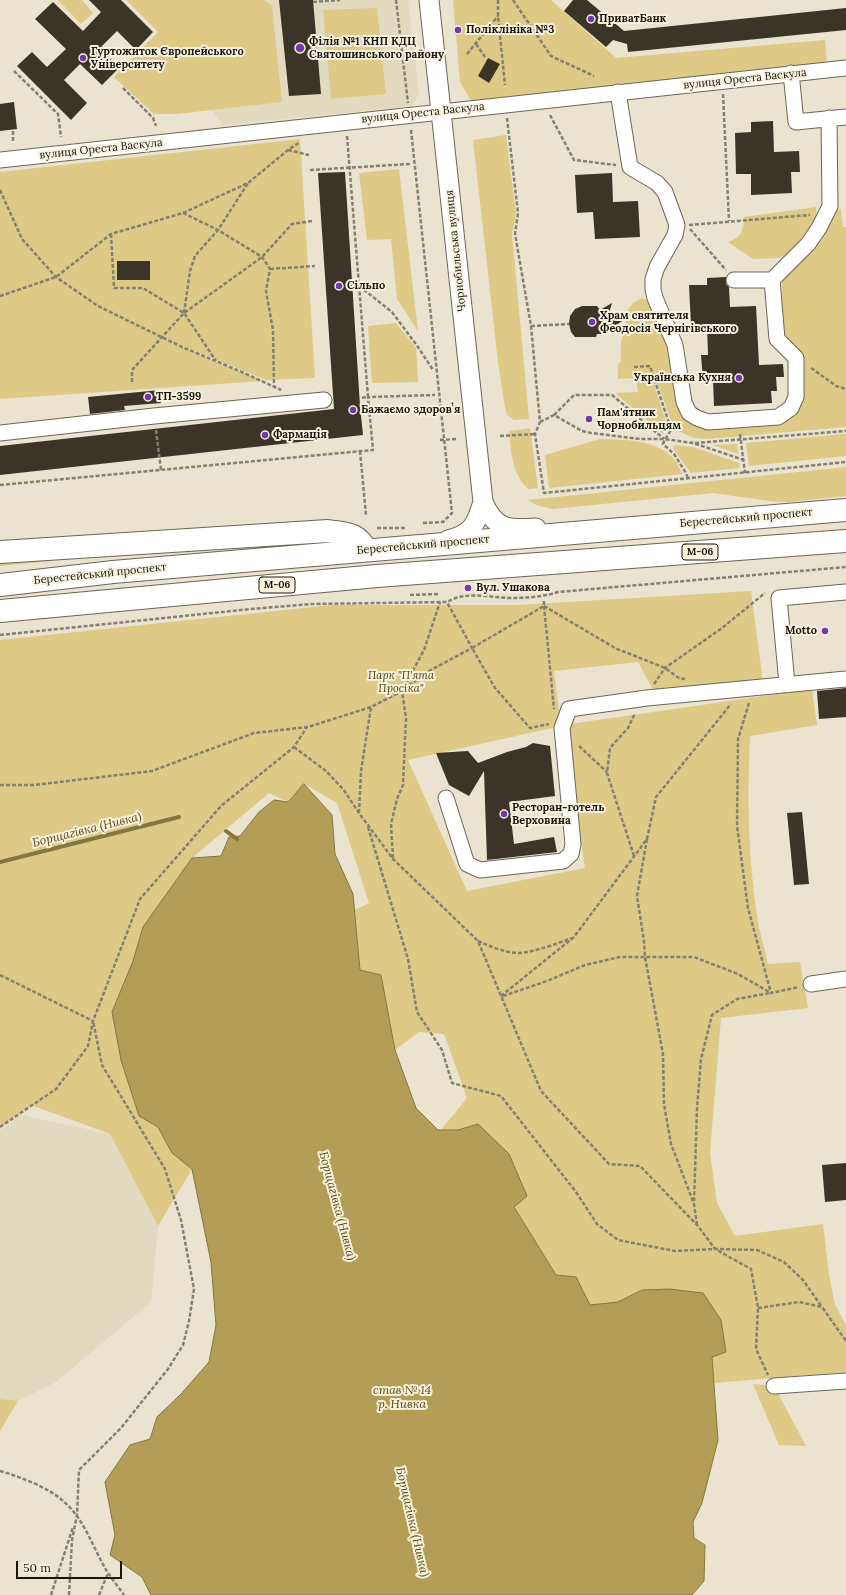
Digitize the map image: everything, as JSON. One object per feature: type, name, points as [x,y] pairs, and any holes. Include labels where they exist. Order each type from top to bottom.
[{"type":"highway","name":"Берестейський проспект","points":[[0,585],[113,572],[846,510]]},
{"type":"highway","points":[[0,552],[328,531],[352,535],[362,541],[366,550]]},
{"type":"highway","name":"М-06","points":[[0,611],[377,576],[846,542]]},
{"type":"main road","name":"Чорнобильська вулиця","points":[[429,0],[483,502],[488,514],[495,522],[502,526],[518,529],[724,515],[747,518]]},
{"type":"main road","name":"Чорнобильська вулиця","points":[[433,544],[457,538],[471,531],[478,520],[483,502]]},
{"type":"street","name":"вулиця Ореста Васкула","points":[[0,160],[846,68]]},
{"type":"street","points":[[791,74],[796,122],[846,117]]},
{"type":"street","points":[[618,92],[630,167],[658,183],[665,192],[677,225],[675,235],[652,279],[653,289],[655,298],[675,345],[684,402],[689,413],[697,418],[708,422],[778,417],[791,408],[796,397],[796,358],[777,339],[772,280]]},
{"type":"street","points":[[734,280],[772,280],[808,244],[819,228],[830,206],[829,118]]},
{"type":"street","points":[[0,433],[154,416],[324,400]]},
{"type":"street","points":[[787,684],[779,598],[846,592]]},
{"type":"street","points":[[446,798],[467,864],[472,868],[480,870],[563,861],[571,854],[573,844],[559,726],[569,709],[647,698],[846,679]]},
{"type":"street","points":[[811,984],[846,979]]},
{"type":"street","points":[[774,1386],[846,1381]]},
{"type":"path","points":[[313,2],[340,0]]},
{"type":"path","points":[[396,0],[408,101]]},
{"type":"path","points":[[498,0],[498,16],[505,85]]},
{"type":"path","points":[[513,0],[551,56],[594,76]]},
{"type":"path","points":[[467,54],[498,16]]},
{"type":"path","points":[[476,44],[485,57]]},
{"type":"path","points":[[14,71],[58,114],[61,137]]},
{"type":"path","points":[[123,88],[153,118],[156,126]]},
{"type":"path","points":[[723,91],[729,221]]},
{"type":"path","points":[[548,111],[574,160],[630,167]]},
{"type":"path","points":[[507,115],[518,213],[515,234],[531,326],[540,422],[535,434],[544,493],[846,462]]},
{"type":"path","points":[[411,126],[442,440],[452,513],[443,522],[422,523]]},
{"type":"path","points":[[12,131],[13,142]]},
{"type":"path","points":[[0,485],[373,450],[347,133]]},
{"type":"path","points":[[0,296],[56,277],[110,234],[183,213],[248,183],[288,150],[301,142]]},
{"type":"path","points":[[288,150],[309,155]]},
{"type":"path","points":[[310,170],[410,164]]},
{"type":"path","points":[[184,313],[190,271],[194,256],[218,230],[248,183]]},
{"type":"path","points":[[0,190],[22,239],[56,277],[98,306],[182,348],[274,386],[302,401]]},
{"type":"path","points":[[183,213],[218,230],[262,257],[270,269],[266,291],[272,330],[274,386]]},
{"type":"path","points":[[734,280],[686,225],[826,214]]},
{"type":"path","points":[[132,382],[132,370],[184,313],[262,257],[292,224],[312,221]]},
{"type":"path","points":[[110,234],[114,288],[143,288],[184,313],[216,361]]},
{"type":"path","points":[[270,269],[315,266]]},
{"type":"path","points":[[353,285],[359,286],[392,312],[418,346],[433,370]]},
{"type":"path","points":[[531,326],[569,324]]},
{"type":"path","points":[[796,358],[836,386],[846,389]]},
{"type":"path","points":[[634,367],[650,366],[671,429],[669,435],[664,439],[663,444],[674,454],[688,479]]},
{"type":"path","points":[[360,398],[435,395]]},
{"type":"path","points":[[540,422],[554,415],[574,395],[612,395],[664,439]]},
{"type":"path","points":[[554,415],[582,431],[693,443],[744,460]]},
{"type":"path","points":[[739,419],[745,473]]},
{"type":"path","points":[[156,428],[161,470]]},
{"type":"path","points":[[693,443],[846,431]]},
{"type":"path","points":[[500,436],[535,434]]},
{"type":"path","points":[[442,440],[456,439]]},
{"type":"path","points":[[360,452],[366,515]]},
{"type":"path","points":[[377,528],[407,528]]},
{"type":"path","points":[[0,635],[251,608],[310,604],[447,602],[466,595],[508,598],[542,597],[558,592],[846,567]]},
{"type":"path","points":[[410,595],[438,594]]},
{"type":"path","points":[[544,601],[559,726],[607,773]]},
{"type":"path","points":[[393,859],[391,824],[397,799],[403,785],[406,718],[402,691],[424,650],[440,602]]},
{"type":"path","points":[[447,602],[496,688],[530,728],[559,726]]},
{"type":"path","points":[[0,785],[34,785],[152,771],[254,733],[308,727],[371,707],[402,691],[427,672],[472,648],[544,606]]},
{"type":"path","points":[[544,606],[616,648],[665,668],[679,678],[687,680]]},
{"type":"path","points":[[698,1226],[694,1204],[671,1144],[664,1104],[663,1054],[645,957],[637,896],[656,797],[743,688]]},
{"type":"path","points":[[755,699],[749,702],[738,739],[737,826],[748,908],[771,993]]},
{"type":"path","points":[[359,813],[361,772],[371,707]]},
{"type":"path","points":[[0,1127],[56,1089],[88,1046],[94,1021],[140,899],[221,806],[294,747],[308,727]]},
{"type":"path","points":[[294,747],[326,772],[343,789],[367,825],[393,859],[478,942],[541,1092],[609,1164],[640,1166],[698,1226],[715,1250],[751,1269],[758,1308],[756,1349],[774,1386]]},
{"type":"path","points":[[367,825],[408,959],[417,1012],[442,1050],[452,1083],[501,1096],[576,1192],[597,1224],[618,1240],[675,1251],[757,1250],[784,1262],[803,1280],[846,1341]]},
{"type":"path","points":[[501,996],[574,937],[647,839]]},
{"type":"path","points":[[478,942],[497,949],[520,953],[552,945],[574,937]]},
{"type":"path","points":[[501,996],[547,981],[585,965],[620,957],[694,957],[738,974],[771,993]]},
{"type":"path","points":[[0,975],[94,1021]]},
{"type":"path","points":[[694,1204],[697,1108],[701,1066],[712,1015],[737,999],[811,984]]},
{"type":"path","points":[[69,1595],[72,1540],[77,1516],[79,1470],[121,1428],[168,1369],[183,1345],[189,1321],[194,1289],[181,1220],[165,1169],[102,1065],[94,1021]]},
{"type":"path","points":[[758,1308],[799,1302],[822,1307]]},
{"type":"path","points":[[0,1471],[38,1486],[63,1500],[77,1516],[108,1572],[124,1595]]},
{"type":"path","points":[[51,1595],[77,1516]]},
{"type":"path","points":[[99,1595],[108,1572]]},
{"type":"shaded area","points":[[202,0],[408,0],[419,94],[412,106],[223,125],[213,112]]},
{"type":"shaded area","points":[[21,1115],[110,1134],[158,1226],[151,1302],[56,1382],[18,1401],[0,1399],[0,1130]]},
{"type":"green space","points":[[58,0],[82,0],[93,13],[81,24]]},
{"type":"green space","points":[[126,0],[264,0],[272,6],[282,102],[177,114],[154,114],[114,77],[158,32]]},
{"type":"green space","points":[[453,0],[551,0],[616,58],[825,40],[827,65],[472,102],[460,82]]},
{"type":"green space","points":[[377,8],[386,94],[331,99],[323,10]]},
{"type":"green space","points":[[506,135],[516,214],[512,234],[529,419],[514,420],[507,415],[498,362],[473,140]]},
{"type":"green space","points":[[300,139],[315,378],[266,380],[180,345],[134,323],[202,356],[263,381],[0,399],[0,172]]},
{"type":"green space","points":[[399,169],[418,331],[397,299],[391,239],[367,240],[359,173]]},
{"type":"green space","points":[[816,207],[816,215],[812,226],[804,239],[792,252],[780,258],[753,259],[728,242],[739,236],[741,233],[744,217]]},
{"type":"green space","points":[[841,209],[843,227],[846,227],[846,427],[706,439],[694,438],[674,429],[658,384],[654,384],[668,428],[663,434],[615,393],[638,392],[636,378],[618,379],[618,365],[621,361],[621,342],[626,323],[626,312],[633,303],[642,298],[649,301],[662,331],[667,347],[678,407],[684,417],[795,410],[787,340],[782,326],[782,282],[831,211]]},
{"type":"green space","points":[[396,323],[416,348],[418,382],[372,383],[368,326]]},
{"type":"green space","points":[[530,428],[538,488],[528,489],[515,470],[509,431]]},
{"type":"green space","points":[[846,434],[846,456],[749,466],[746,443]]},
{"type":"green space","points":[[600,439],[647,443],[656,446],[664,450],[673,458],[683,474],[549,488],[545,455]]},
{"type":"green space","points":[[737,444],[739,454],[713,445]]},
{"type":"green space","points":[[674,445],[693,447],[739,463],[740,468],[691,473],[673,449]]},
{"type":"green space","points":[[846,467],[846,496],[789,502],[769,501],[713,493],[552,509],[537,505],[528,500]]},
{"type":"green space","points":[[51,557],[51,561],[0,566],[0,561]]},
{"type":"green space","name":"Парк \"П'ята Просіка\"","points":[[751,591],[763,682],[653,690],[638,662],[554,671],[561,726],[408,760],[467,891],[585,868],[563,725],[812,689],[817,725],[750,736],[749,781],[750,849],[754,894],[758,922],[768,964],[800,962],[808,1008],[721,1018],[710,1153],[717,1203],[735,1236],[823,1224],[829,1275],[835,1305],[846,1325],[846,1372],[714,1383],[712,1357],[726,1351],[642,1290],[618,1302],[590,1305],[576,1277],[556,1275],[514,1207],[478,1125],[458,1130],[441,1130],[467,1098],[444,1034],[419,1032],[395,1050],[381,975],[360,970],[355,910],[369,903],[337,803],[304,784],[288,802],[269,793],[192,858],[143,927],[133,961],[112,1012],[121,1060],[139,1116],[158,1127],[172,1153],[192,1169],[158,1226],[110,1134],[31,1105],[0,1127],[0,640],[332,605],[518,605]]},
{"type":"green space","points":[[753,1384],[774,1386],[806,1446],[779,1445]]},
{"type":"green space","points":[[0,1399],[18,1401],[0,1431]]},
{"type":"water","name":"став № 14 р. Нивка","points":[[304,784],[332,815],[335,854],[353,894],[360,970],[381,975],[395,1050],[416,1108],[438,1130],[458,1130],[478,1124],[509,1154],[527,1196],[514,1207],[556,1275],[576,1277],[590,1305],[618,1302],[642,1290],[669,1289],[703,1293],[721,1320],[726,1352],[712,1357],[718,1440],[702,1503],[693,1522],[694,1538],[705,1545],[704,1581],[692,1595],[151,1595],[142,1577],[110,1555],[115,1535],[105,1482],[130,1445],[150,1439],[157,1417],[181,1394],[209,1362],[216,1325],[211,1262],[192,1169],[172,1153],[158,1127],[139,1116],[121,1060],[112,1012],[133,961],[143,927],[192,858],[221,856],[229,837],[240,836],[259,812],[274,800],[288,802]]},
{"type":"building","name":"Гуртожиток Європейського Університету","points":[[89,0],[121,0],[153,32],[136,50],[117,31],[100,48],[119,68],[102,85],[80,64],[64,80],[87,103],[71,120],[17,66],[32,52],[47,67],[66,49],[35,19],[53,2],[83,31],[101,12]]},
{"type":"building","name":"Філія №1 КНП КДЦ Святошинського району","points":[[279,0],[313,0],[321,94],[289,96]]},
{"type":"building","points":[[573,0],[587,0],[624,31],[846,8],[846,30],[628,52],[627,44],[613,40],[606,47],[564,11]]},
{"type":"building","points":[[488,58],[500,64],[489,83],[478,76]]},
{"type":"building","points":[[14,102],[17,129],[0,131],[0,104]]},
{"type":"building","points":[[773,121],[774,152],[799,151],[800,172],[791,172],[792,193],[751,195],[751,174],[736,174],[735,133],[751,132],[751,122]]},
{"type":"building","points":[[345,172],[363,435],[0,475],[0,446],[334,409],[318,173]]},
{"type":"building","points":[[612,173],[613,202],[638,201],[640,237],[595,239],[593,212],[577,213],[575,175]]},
{"type":"building","points":[[117,261],[150,261],[150,280],[117,280]]},
{"type":"building","points":[[726,277],[726,284],[729,287],[730,307],[756,306],[759,365],[783,364],[784,377],[776,377],[777,391],[771,391],[772,403],[714,406],[713,379],[703,380],[701,355],[708,355],[707,325],[691,326],[689,285],[707,285],[707,278]]},
{"type":"building","name":"Храм святителя Феодосія Чернігівського","points":[[612,303],[608,316],[622,321],[606,334],[597,334],[596,337],[575,337],[571,332],[569,324],[570,316],[575,309],[582,306],[597,306],[600,310]]},
{"type":"building","points":[[160,390],[161,403],[124,406],[125,410],[90,414],[88,397]]},
{"type":"building","points":[[846,688],[846,717],[819,719],[817,691]]},
{"type":"building","points":[[533,743],[550,746],[555,796],[509,802],[514,844],[554,837],[557,852],[487,860],[484,771],[469,796],[449,785],[436,753],[468,751],[478,763],[507,752],[526,747]]},
{"type":"building","points":[[802,812],[809,884],[794,885],[787,813]]},
{"type":"building","points":[[846,1163],[846,1200],[825,1202],[822,1165]]},
{"type":"waterway","name":"Борщагівка (Нивка)","points":[[0,862],[179,817]]},
{"type":"waterway","name":"Борщагівка (Нивка)","points":[[226,831],[237,839]]},
{"type":"place","name":"ПриватБанк","points":[[591,19]]},
{"type":"place","name":"Поліклініка №3","points":[[458,30]]},
{"type":"place","name":"Філія №1 КНП КДЦ Святошинського району","points":[[300,48]]},
{"type":"place","name":"Гуртожиток Європейського Університету","points":[[83,58]]},
{"type":"place","name":"Сільпо","points":[[339,286]]},
{"type":"place","name":"Храм святителя Феодосія Чернігівського","points":[[592,322]]},
{"type":"place","name":"Українська Кухня","points":[[739,378]]},
{"type":"place","name":"ТП-3599","points":[[148,397]]},
{"type":"place","name":"Бажаємо здоровʼя","points":[[353,410]]},
{"type":"place","name":"Пам'ятник Чорнобильцям","points":[[589,419]]},
{"type":"place","name":"Фармація","points":[[265,435]]},
{"type":"place","name":"Вул. Ушакова","points":[[468,588]]},
{"type":"place","name":"Motto","points":[[825,631]]},
{"type":"place","name":"Ресторан-готель Верховина","points":[[504,814]]}]
